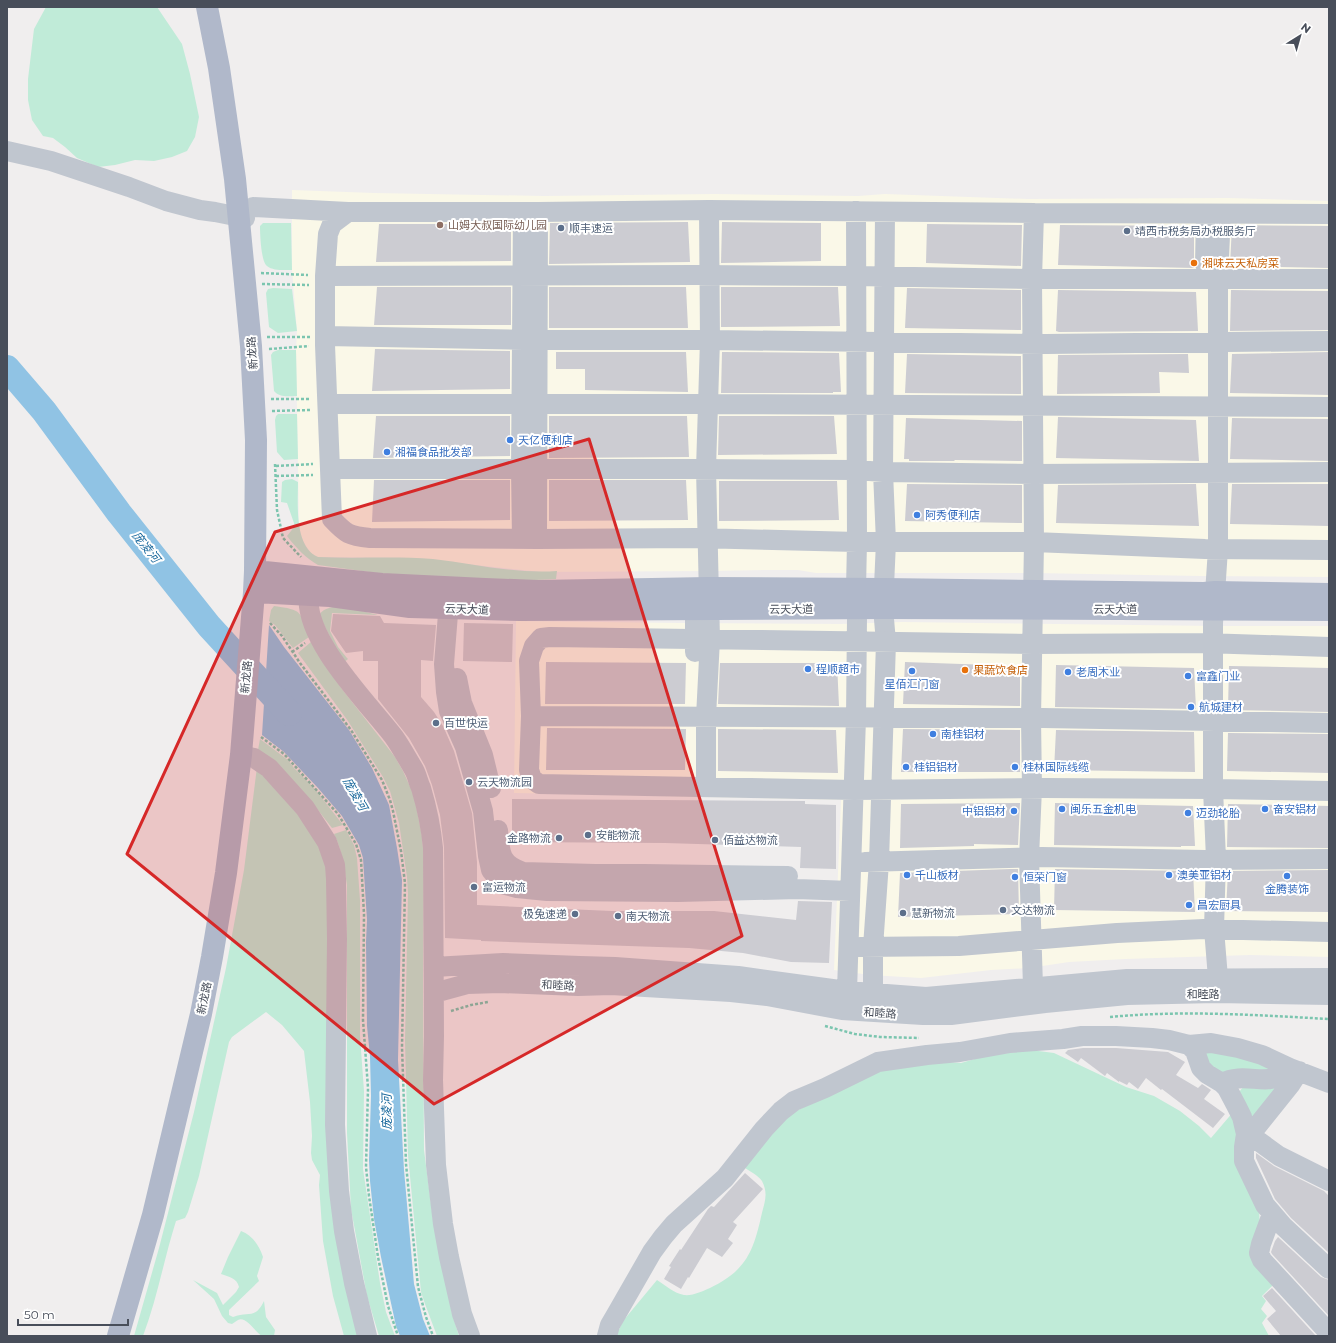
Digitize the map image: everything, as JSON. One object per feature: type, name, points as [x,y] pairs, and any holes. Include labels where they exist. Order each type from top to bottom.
[{"type":"main road","name":"新龙路","points":[[207,7],[246,214]]},
{"type":"main road","name":"新龙路","points":[[125,1336],[181,1127],[206,1016],[232,873],[248,748],[260,622],[256,440],[246,214],[224,68],[212,7]]},
{"type":"main road","name":"云天大道","points":[[258,581],[343,579],[382,584],[702,599],[883,598],[1209,601],[1329,594]]},
{"type":"main road","name":"云天大道","points":[[258,581],[309,596],[330,596],[410,607],[541,610],[702,599]]},
{"type":"main road","name":"云天大道","points":[[1209,601],[1329,610]]},
{"type":"main road","name":"新龙路","points":[[118,1336],[153,1215],[200,1014],[212,957],[248,748]]},
{"type":"street","points":[[7,151],[37,157],[129,187],[166,201],[200,210],[246,214],[702,210],[1329,214]]},
{"type":"street","points":[[699,787],[699,717],[703,639],[701,469],[704,340],[702,210]]},
{"type":"street","points":[[847,991],[854,790],[857,641],[856,211]]},
{"type":"street","points":[[348,212],[332,224],[328,234],[325,280],[332,519],[341,529],[353,536],[370,538],[703,538],[857,542],[1041,542],[1212,549],[1329,550]]},
{"type":"street","points":[[530,539],[528,469],[530,404],[531,212]]},
{"type":"street","points":[[875,994],[873,985],[874,947],[879,862],[886,642],[883,598],[886,542],[883,472],[885,212]]},
{"type":"street","points":[[1038,987],[1036,858],[1038,788],[1037,718],[1040,600],[1046,577],[1041,542],[1039,406],[1039,279],[1042,213]]},
{"type":"street","points":[[1211,978],[1209,929],[1210,860],[1208,720],[1209,601],[1212,549],[1213,214]]},
{"type":"street","points":[[325,280],[530,276],[703,275],[1039,279],[1329,279]]},
{"type":"street","points":[[326,341],[704,340],[1040,344],[1329,341]]},
{"type":"street","points":[[328,404],[1212,406],[1329,408]]},
{"type":"street","points":[[330,469],[856,470],[883,472],[1040,474],[1329,472]]},
{"type":"street","points":[[309,596],[308,604],[312,622],[323,643],[367,705],[394,738],[414,770],[429,817],[432,832],[434,1103],[438,1195],[456,1290],[462,1314],[470,1336]]},
{"type":"street","points":[[451,608],[448,614],[444,664],[449,711],[465,747],[483,811],[491,870],[502,884],[517,888],[547,891],[678,892],[797,889],[850,878],[879,862],[1036,858],[1210,860],[1329,859]]},
{"type":"street","points":[[541,610],[541,638],[534,646],[529,661],[531,716],[529,770],[532,779],[539,784],[854,790],[1038,788],[1329,791]]},
{"type":"street","points":[[541,638],[1040,644],[1209,643],[1329,647]]},
{"type":"street","points":[[531,716],[1037,718],[1329,723]]},
{"type":"street","points":[[248,748],[254,758],[270,768],[305,808],[327,842],[335,865],[337,938],[335,1125],[338,1191],[354,1283],[368,1336]]},
{"type":"street","points":[[848,947],[959,946],[1118,933],[1209,929],[1329,932]]},
{"type":"street","name":"和睦路","points":[[434,967],[503,963],[615,966],[738,976],[847,991],[926,998],[1126,979],[1329,978]]},
{"type":"street","name":"和睦路","points":[[434,993],[467,984],[500,982],[578,986],[611,985],[731,992],[766,996],[842,1010],[923,1015],[951,1015],[1045,1003],[1127,995],[1216,993],[1329,995]]},
{"type":"street","points":[[607,1336],[610,1325],[652,1252],[663,1237],[674,1224],[725,1178],[764,1129],[781,1111],[794,1101],[825,1088],[867,1066],[878,1062],[890,1059],[960,1052],[1010,1043],[1082,1036],[1116,1036],[1169,1040],[1189,1045],[1211,1043],[1238,1048],[1262,1055],[1294,1070],[1329,1083]]},
{"type":"street","points":[[1189,1045],[1195,1051],[1201,1068],[1227,1089],[1242,1117],[1248,1137],[1279,1156],[1329,1181]]},
{"type":"street","points":[[1227,1089],[1246,1082],[1249,1078],[1275,1078],[1294,1070]]},
{"type":"street","points":[[1294,1070],[1290,1085],[1248,1137],[1244,1146],[1244,1161],[1259,1194],[1272,1214],[1329,1269]]},
{"type":"street","points":[[1272,1214],[1259,1253],[1262,1260],[1329,1333]]},
{"type":"path","points":[[261,273],[325,280]]},
{"type":"path","points":[[262,284],[325,280]]},
{"type":"path","points":[[267,337],[326,341]]},
{"type":"path","points":[[268,349],[326,341]]},
{"type":"path","points":[[271,399],[328,404]]},
{"type":"path","points":[[271,411],[328,404]]},
{"type":"path","points":[[276,466],[330,469]]},
{"type":"path","points":[[276,476],[330,469]]},
{"type":"path","points":[[260,622],[282,636],[292,652],[348,725],[370,759],[386,790],[397,829],[405,883],[402,1047],[407,1170],[418,1286],[426,1317],[433,1336]]},
{"type":"path","points":[[292,652],[310,639]]},
{"type":"path","points":[[248,748],[284,754],[338,814],[356,844],[361,860],[364,914],[363,1020],[368,1088],[366,1167],[378,1257],[388,1306],[398,1336]]},
{"type":"highlighted area","points":[[589,439],[742,936],[434,1104],[127,854],[275,532]]},
{"type":"shaded area","points":[[292,190],[544,196],[715,194],[858,196],[885,194],[1027,199],[1228,198],[1329,201],[1329,577],[1033,573],[816,573],[798,570],[541,572],[411,558],[318,557],[312,555],[301,537],[299,524],[297,331],[292,270]]},
{"type":"shaded area","points":[[516,621],[840,624],[902,622],[1329,626],[1329,957],[1250,955],[1125,959],[1069,962],[1029,968],[991,970],[921,978],[870,975],[834,970],[841,800],[514,793]]},
{"type":"green space","points":[[46,7],[157,7],[182,44],[199,117],[195,137],[187,151],[172,157],[154,161],[135,160],[98,167],[77,158],[53,138],[43,136],[32,120],[28,100],[28,79],[34,29]]},
{"type":"green space","points":[[263,223],[291,223],[292,270],[272,269],[265,263],[262,254],[260,235],[260,226]]},
{"type":"green space","points":[[268,289],[292,289],[297,331],[278,333],[269,327],[266,293]]},
{"type":"green space","points":[[278,350],[296,350],[297,396],[282,396],[274,391],[271,355],[273,352]]},
{"type":"green space","points":[[278,414],[297,414],[298,459],[284,460],[277,452],[275,420]]},
{"type":"green space","points":[[292,479],[298,482],[298,513],[301,535],[310,552],[318,557],[433,559],[511,570],[542,572],[557,571],[556,579],[516,581],[384,574],[318,565],[301,552],[287,536],[295,526],[287,503],[281,502],[282,482]]},
{"type":"green space","points":[[274,606],[290,609],[299,613],[302,617],[309,637],[293,648],[275,625],[269,621],[271,610]]},
{"type":"green space","points":[[342,606],[378,615],[332,613],[330,631],[338,647],[348,659],[343,663],[319,615],[326,609]]},
{"type":"green space","points":[[311,642],[342,689],[395,757],[413,793],[416,805],[422,836],[424,861],[424,1150],[434,1227],[452,1313],[459,1336],[437,1336],[421,1292],[408,1155],[405,1041],[408,894],[399,823],[390,791],[383,777],[348,721],[298,653]]},
{"type":"green space","points":[[260,739],[288,760],[314,788],[343,825],[332,828],[314,805],[258,750]]},
{"type":"green space","points":[[257,767],[306,818],[329,869],[329,1046],[362,1336],[344,1336],[333,1296],[323,1241],[319,1185],[320,1175],[312,1160],[311,1153],[312,1136],[310,1102],[304,1051],[282,1025],[266,1012],[232,1037],[229,1042],[199,1176],[188,1212],[185,1218],[176,1221],[143,1336],[134,1336],[159,1248],[194,1112],[226,968],[244,870]]},
{"type":"green space","points":[[346,830],[354,845],[357,858],[360,900],[360,1036],[364,1091],[363,1169],[380,1283],[386,1312],[395,1336],[379,1336],[367,1296],[351,1209],[347,1133],[347,885],[341,852],[334,834]]},
{"type":"green space","points":[[1214,1048],[1279,1071],[1227,1074],[1211,1070],[1203,1051]]},
{"type":"green space","points":[[1031,1050],[1054,1053],[1126,1087],[1154,1096],[1180,1111],[1211,1138],[1234,1111],[1259,1210],[1260,1226],[1277,1281],[1262,1296],[1266,1301],[1261,1309],[1267,1316],[1262,1323],[1269,1336],[616,1336],[623,1321],[657,1280],[677,1293],[684,1295],[694,1294],[722,1282],[732,1275],[746,1260],[755,1241],[766,1195],[762,1181],[755,1174],[740,1165],[777,1121],[877,1069],[936,1061],[961,1063],[985,1056]]},
{"type":"green space","points":[[1280,1081],[1250,1127],[1239,1093],[1246,1085],[1251,1083]]},
{"type":"green space","points":[[241,1231],[249,1235],[255,1241],[263,1257],[257,1276],[259,1281],[229,1310],[229,1315],[233,1317],[254,1313],[261,1307],[264,1301],[266,1317],[275,1330],[274,1336],[262,1336],[247,1322],[241,1319],[232,1324],[228,1323],[222,1316],[214,1299],[193,1280],[217,1293],[223,1305],[236,1292],[239,1287],[238,1284],[232,1278],[221,1274]]},
{"type":"water","points":[[269,625],[284,647],[349,730],[372,768],[389,805],[402,880],[398,1060],[404,1170],[414,1284],[423,1319],[430,1336],[400,1336],[396,1326],[374,1219],[369,1160],[371,1096],[370,1056],[367,1026],[367,920],[363,858],[359,845],[342,816],[284,752],[262,735]]},
{"type":"building","points":[[688,222],[690,262],[549,264],[550,223]]},
{"type":"building","points":[[722,222],[821,223],[821,261],[721,263]]},
{"type":"building","points":[[379,224],[511,224],[511,261],[376,262]]},
{"type":"building","points":[[927,224],[1022,225],[1021,266],[926,263]]},
{"type":"building","points":[[1060,225],[1194,226],[1194,268],[1058,265]]},
{"type":"building","points":[[1232,225],[1329,226],[1329,268],[1230,266]]},
{"type":"building","points":[[377,287],[511,287],[511,325],[374,325]]},
{"type":"building","points":[[549,287],[686,287],[688,328],[549,328]]},
{"type":"building","points":[[721,287],[838,287],[840,326],[721,327]]},
{"type":"building","points":[[907,288],[1021,290],[1021,330],[905,328]]},
{"type":"building","points":[[1058,290],[1196,292],[1198,331],[1059,332],[1056,331]]},
{"type":"building","points":[[1231,290],[1329,291],[1329,330],[1230,331]]},
{"type":"building","points":[[375,349],[510,351],[510,389],[372,391]]},
{"type":"building","points":[[556,352],[686,352],[688,392],[585,390],[585,369],[556,369]]},
{"type":"building","points":[[722,352],[839,353],[841,392],[721,393]]},
{"type":"building","points":[[1329,352],[1329,395],[1230,393],[1232,354]]},
{"type":"building","points":[[907,354],[1021,356],[1021,394],[905,393]]},
{"type":"building","points":[[1188,354],[1189,373],[1159,372],[1160,393],[1057,394],[1058,355]]},
{"type":"building","points":[[376,416],[510,416],[510,456],[373,458]]},
{"type":"building","points":[[549,416],[687,416],[689,457],[549,458]]},
{"type":"building","points":[[719,416],[834,416],[837,454],[718,455]]},
{"type":"building","points":[[1058,417],[1196,420],[1199,461],[1056,458]]},
{"type":"building","points":[[906,418],[1022,421],[1022,461],[909,461],[909,459],[904,459]]},
{"type":"building","points":[[1232,418],[1329,419],[1329,461],[1230,459]]},
{"type":"building","points":[[374,480],[510,480],[510,520],[372,522]]},
{"type":"building","points":[[549,480],[686,480],[688,520],[549,521]]},
{"type":"building","points":[[719,481],[837,481],[839,520],[719,521]]},
{"type":"building","points":[[907,484],[1022,485],[1022,523],[905,521]]},
{"type":"building","points":[[1196,484],[1199,526],[1056,523],[1058,485]]},
{"type":"building","points":[[1232,484],[1329,484],[1329,526],[1230,524]]},
{"type":"building","points":[[333,614],[380,616],[384,623],[436,625],[433,661],[421,660],[421,697],[434,712],[443,726],[454,751],[472,813],[477,862],[477,905],[612,911],[714,911],[796,920],[798,901],[832,902],[829,963],[791,962],[743,953],[689,948],[481,941],[445,938],[444,847],[440,815],[432,785],[425,766],[409,738],[378,699],[378,661],[363,661],[363,651],[346,653],[331,631]]},
{"type":"building","points":[[464,623],[513,624],[512,662],[463,661]]},
{"type":"building","points":[[546,662],[686,663],[685,704],[545,704]]},
{"type":"building","points":[[905,662],[1020,666],[1020,706],[903,704]]},
{"type":"building","points":[[720,663],[837,663],[839,706],[718,704]]},
{"type":"building","points":[[1056,665],[1194,668],[1196,709],[1055,707]]},
{"type":"building","points":[[1229,666],[1329,668],[1329,712],[1229,710]]},
{"type":"building","points":[[547,728],[686,729],[685,770],[546,770]]},
{"type":"building","points":[[718,729],[836,730],[838,773],[718,771]]},
{"type":"building","points":[[903,729],[1020,730],[1020,772],[901,772]]},
{"type":"building","points":[[1056,730],[1194,732],[1195,772],[1054,770]]},
{"type":"building","points":[[1228,733],[1329,734],[1329,773],[1227,771]]},
{"type":"building","points":[[512,799],[805,801],[805,804],[836,805],[836,869],[800,868],[801,847],[665,843],[512,842]]},
{"type":"building","points":[[1020,803],[1018,845],[974,844],[974,846],[900,848],[901,804]]},
{"type":"building","points":[[1055,803],[1193,806],[1195,846],[1054,845]]},
{"type":"building","points":[[1228,804],[1329,806],[1329,848],[1227,847]]},
{"type":"building","points":[[1018,869],[1019,914],[898,917],[900,873]]},
{"type":"building","points":[[1055,869],[1193,871],[1195,912],[1054,910]]},
{"type":"building","points":[[1329,870],[1329,912],[1226,911],[1228,871]]},
{"type":"building","points":[[1083,1048],[1116,1048],[1168,1052],[1185,1062],[1176,1075],[1198,1088],[1202,1084],[1211,1090],[1204,1099],[1225,1114],[1213,1128],[1146,1078],[1138,1089],[1129,1082],[1127,1085],[1119,1082],[1107,1073],[1105,1076],[1081,1058],[1078,1062],[1065,1053],[1068,1050]]},
{"type":"building","points":[[1256,1153],[1274,1166],[1324,1191],[1329,1196],[1329,1253],[1291,1218],[1275,1199],[1256,1158]]},
{"type":"building","points":[[745,1173],[763,1189],[733,1222],[737,1225],[728,1239],[733,1243],[722,1257],[707,1248],[681,1289],[664,1279],[671,1267],[669,1266],[708,1209],[711,1206],[714,1207]]},
{"type":"building","points":[[1278,1237],[1321,1277],[1329,1280],[1329,1316],[1272,1254],[1271,1252]]},
{"type":"building","points":[[1272,1288],[1316,1336],[1281,1336],[1267,1319],[1276,1311],[1263,1296]]},
{"type":"waterway","name":"庞凌河","points":[[7,368],[44,411],[119,513],[209,626],[289,713]]},
{"type":"place","name":"山姆大叔国际幼儿园","points":[[440,225]]},
{"type":"place","name":"顺丰速运","points":[[561,228]]},
{"type":"place","name":"靖西市税务局办税服务厅","points":[[1127,231]]},
{"type":"place","name":"湘味云天私房菜","points":[[1194,263]]},
{"type":"place","name":"天亿便利店","points":[[510,440]]},
{"type":"place","name":"湘福食品批发部","points":[[387,452]]},
{"type":"place","name":"阿秀便利店","points":[[917,515]]},
{"type":"place","name":"程顺超市","points":[[808,669]]},
{"type":"place","name":"果蔬饮食店","points":[[965,670]]},
{"type":"place","name":"星佰汇门窗","points":[[912,671]]},
{"type":"place","name":"老周木业","points":[[1068,672]]},
{"type":"place","name":"富鑫门业","points":[[1188,676]]},
{"type":"place","name":"航城建材","points":[[1191,707]]},
{"type":"place","name":"百世快运","points":[[436,723]]},
{"type":"place","name":"南桂铝材","points":[[933,734]]},
{"type":"place","name":"桂铝铝材","points":[[906,767]]},
{"type":"place","name":"桂林国际线缆","points":[[1015,767]]},
{"type":"place","name":"云天物流园","points":[[469,782]]},
{"type":"place","name":"闽乐五金机电","points":[[1062,809]]},
{"type":"place","name":"奋安铝材","points":[[1265,809]]},
{"type":"place","name":"中铝铝材","points":[[1014,811]]},
{"type":"place","name":"迈劲轮胎","points":[[1188,813]]},
{"type":"place","name":"安能物流","points":[[588,835]]},
{"type":"place","name":"金路物流","points":[[559,838]]},
{"type":"place","name":"佰益达物流","points":[[715,840]]},
{"type":"place","name":"千山板材","points":[[907,875]]},
{"type":"place","name":"澳美亚铝材","points":[[1169,875]]},
{"type":"place","name":"金腾装饰","points":[[1287,876]]},
{"type":"place","name":"恒荣门窗","points":[[1015,877]]},
{"type":"place","name":"富运物流","points":[[474,887]]},
{"type":"place","name":"昌宏厨具","points":[[1189,905]]},
{"type":"place","name":"文达物流","points":[[1003,910]]},
{"type":"place","name":"慧新物流","points":[[903,913]]},
{"type":"place","name":"极兔速递","points":[[575,914]]},
{"type":"place","name":"南天物流","points":[[618,916]]}]
